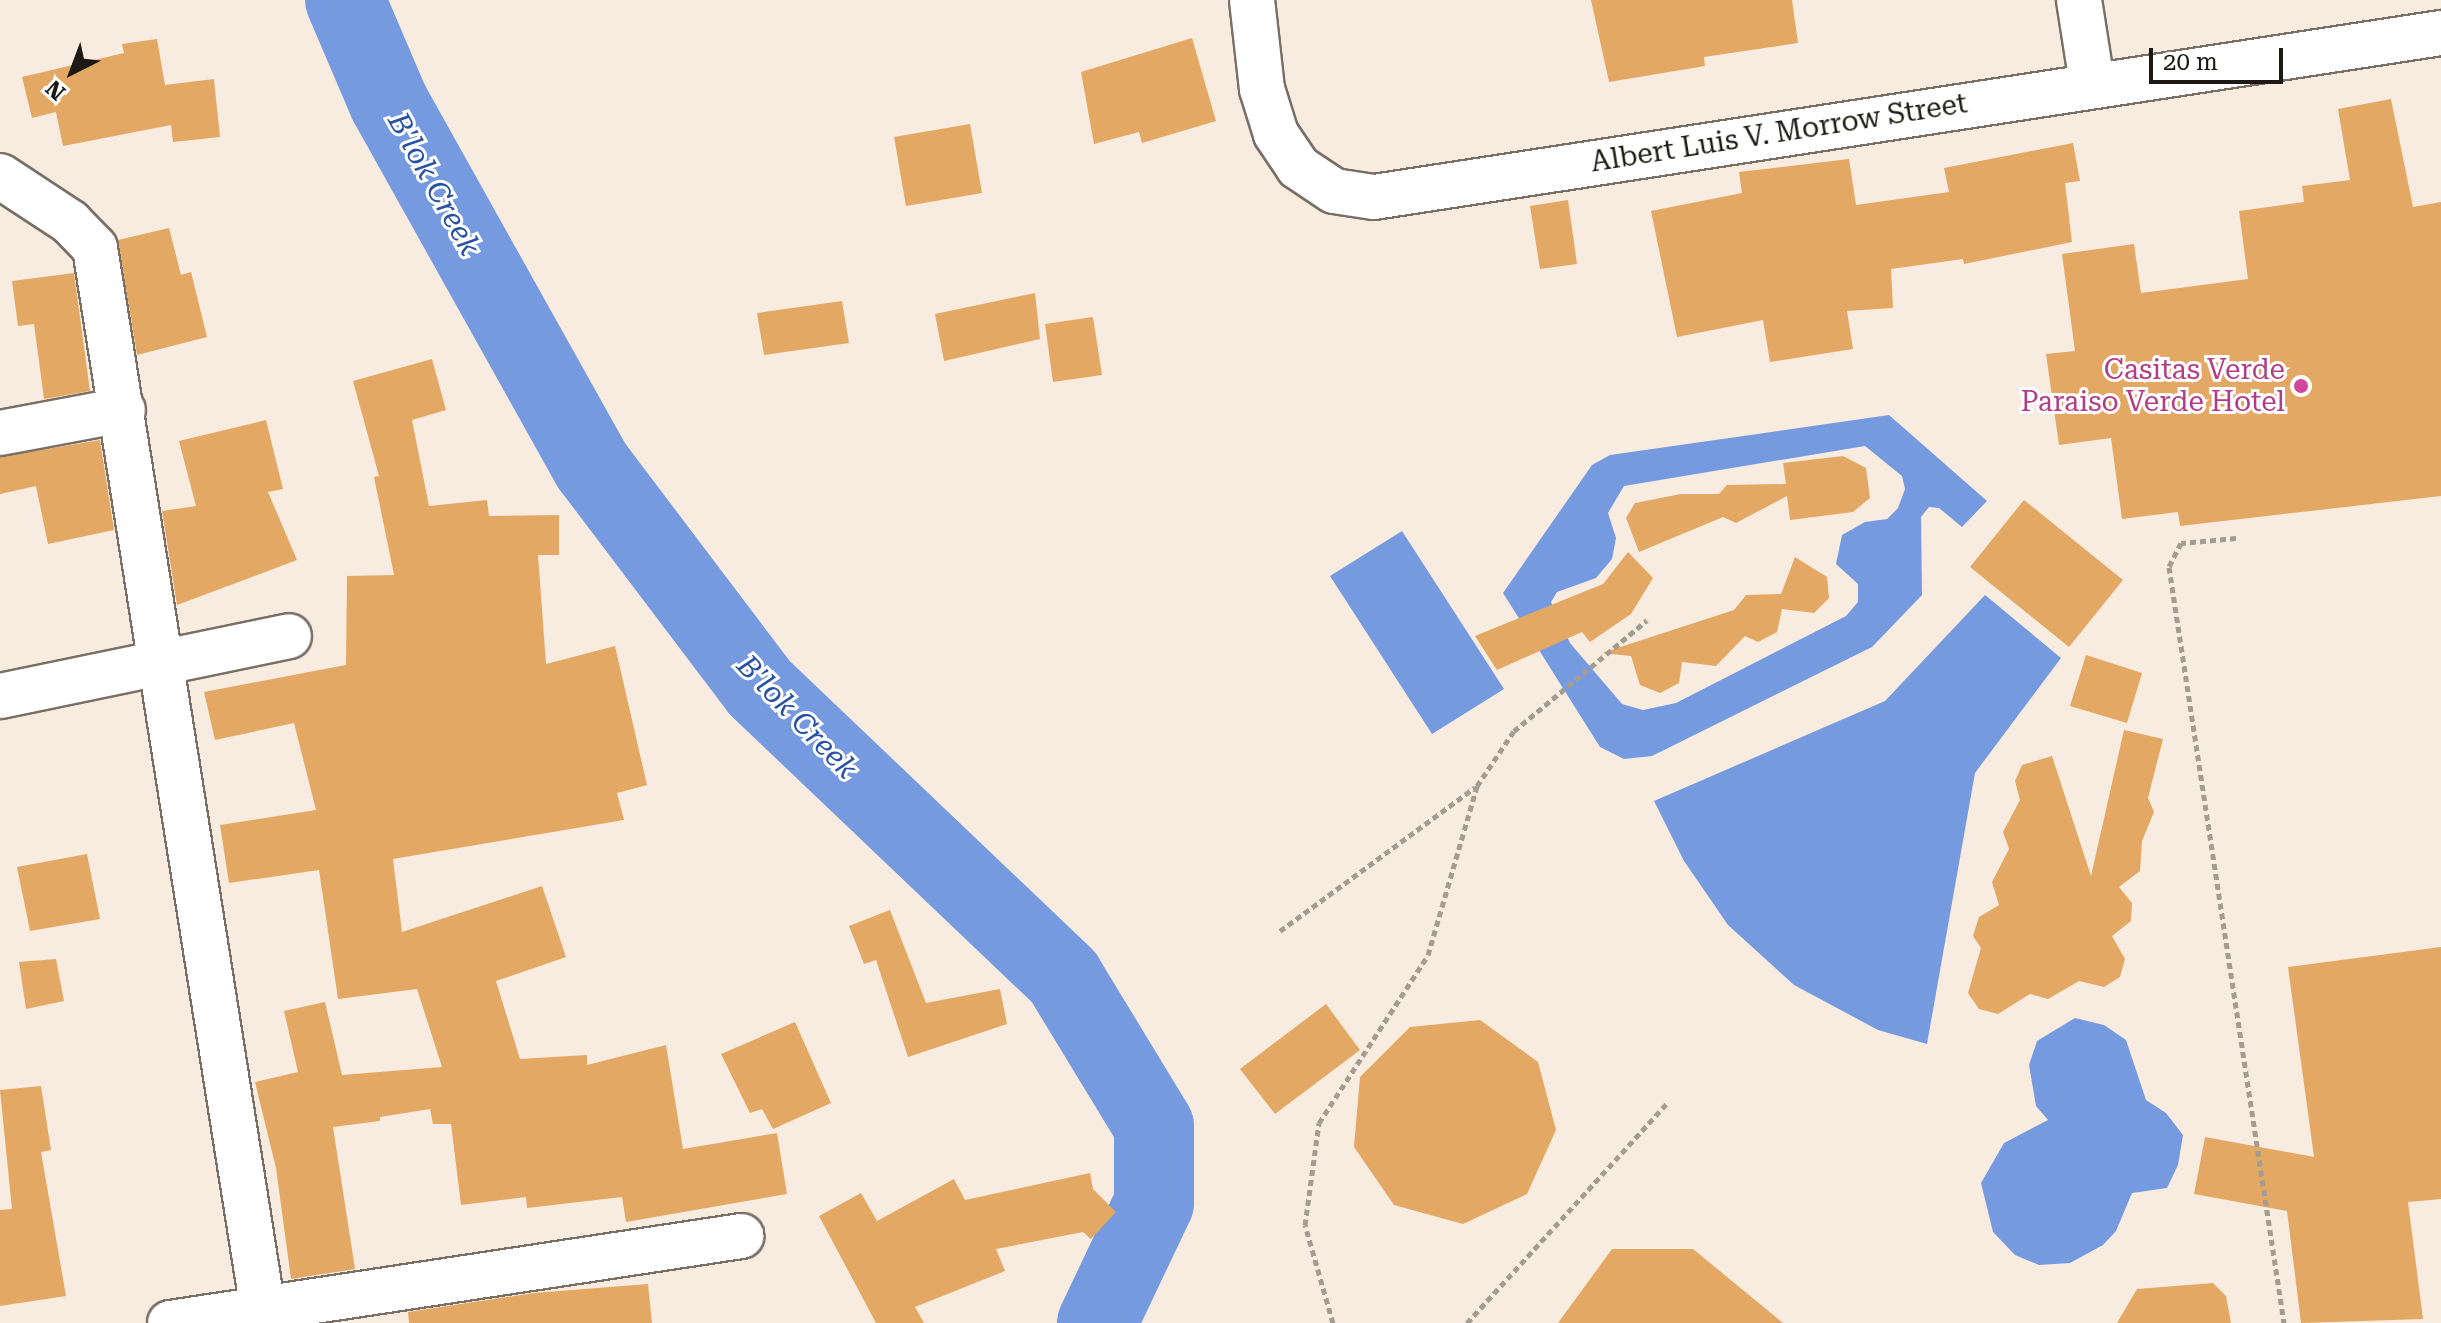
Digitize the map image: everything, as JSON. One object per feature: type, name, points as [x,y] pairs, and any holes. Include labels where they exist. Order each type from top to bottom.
[{"type":"street","name":"Albert Luis V. Morrow Street","points":[[1252,0],[1262,89],[1276,134],[1298,167],[1334,191],[1374,197],[2092,83],[2441,33]]},
{"type":"street","points":[[2079,0],[2092,83]]},
{"type":"street","points":[[8,191],[70,222],[95,248],[123,410],[158,662],[264,1316]]},
{"type":"street","points":[[0,433],[123,410]]},
{"type":"street","points":[[0,696],[289,636]]},
{"type":"street","points":[[170,1323],[264,1316],[741,1236]]},
{"type":"path","points":[[2236,538],[2181,543],[2169,567],[2284,1323]]},
{"type":"path","points":[[1333,1323],[1305,1225],[1319,1123],[1428,955],[1477,786],[1514,731],[1647,620]]},
{"type":"path","points":[[1280,931],[1477,786]]},
{"type":"path","points":[[1467,1323],[1669,1101]]},
{"type":"water","points":[[1889,415],[1987,501],[1962,527],[1939,508],[1929,507],[1921,517],[1922,595],[1872,647],[1652,756],[1624,759],[1600,747],[1503,593],[1592,465],[1610,455]],"holes":[[[1865,446],[1902,476],[1905,489],[1898,508],[1887,519],[1865,522],[1842,535],[1836,564],[1858,584],[1858,602],[1846,616],[1676,703],[1643,710],[1622,704],[1570,643],[1551,602],[1557,592],[1596,578],[1612,559],[1616,538],[1608,513],[1624,486]]]},
{"type":"water","points":[[1402,531],[1504,689],[1432,734],[1330,576]]},
{"type":"water","points":[[1985,595],[2061,658],[1975,773],[1927,1044],[1878,1030],[1794,985],[1728,925],[1684,861],[1654,801],[1885,701]]},
{"type":"water","points":[[2075,1018],[2104,1025],[2126,1040],[2146,1100],[2166,1113],[2183,1135],[2178,1165],[2167,1188],[2132,1193],[2116,1231],[2103,1245],[2070,1263],[2039,1265],[2015,1255],[1993,1232],[1981,1183],[2004,1143],[2048,1120],[2036,1106],[2029,1065],[2037,1041]]},
{"type":"building","points":[[1591,0],[1792,0],[1798,43],[1704,57],[1705,66],[1609,82]]},
{"type":"building","points":[[1192,38],[1216,121],[1142,143],[1139,132],[1094,144],[1081,72]]},
{"type":"building","points":[[157,39],[165,85],[214,79],[220,137],[173,142],[171,125],[63,146],[56,112],[32,118],[22,77],[124,53],[122,44]]},
{"type":"building","points":[[2391,99],[2413,207],[2441,202],[2441,496],[2180,526],[2178,512],[2122,519],[2111,438],[2059,445],[2046,354],[2075,351],[2062,254],[2134,244],[2141,293],[2248,279],[2239,211],[2304,202],[2302,186],[2350,180],[2338,109]]},
{"type":"building","points":[[970,124],[982,193],[906,206],[894,137]]},
{"type":"building","points":[[2073,143],[2080,181],[2065,183],[2072,242],[1964,264],[1963,259],[1891,269],[1893,308],[1847,311],[1853,349],[1770,362],[1763,320],[1677,337],[1651,211],[1742,193],[1739,172],[1849,159],[1856,205],[1949,192],[1944,168]]},
{"type":"building","points":[[1568,200],[1577,264],[1540,269],[1530,206]]},
{"type":"building","points":[[169,228],[181,275],[191,272],[207,337],[137,355],[118,240]]},
{"type":"building","points":[[74,273],[90,391],[44,399],[34,324],[18,326],[12,281]]},
{"type":"building","points":[[1035,293],[1040,339],[944,361],[935,314]]},
{"type":"building","points":[[842,301],[849,343],[764,355],[757,313]]},
{"type":"building","points":[[1093,317],[1102,375],[1053,382],[1045,324]]},
{"type":"building","points":[[432,359],[446,410],[412,420],[429,506],[487,500],[489,516],[559,515],[559,555],[538,555],[546,664],[615,646],[647,785],[617,793],[624,820],[393,859],[402,932],[542,886],[566,957],[496,981],[520,1059],[587,1055],[587,1065],[666,1045],[683,1149],[777,1133],[787,1194],[626,1222],[622,1197],[527,1208],[526,1197],[461,1205],[451,1124],[433,1124],[430,1109],[380,1117],[380,1121],[333,1127],[355,1269],[291,1279],[276,1168],[255,1082],[298,1072],[284,1011],[325,1002],[342,1075],[442,1067],[417,989],[338,999],[319,870],[229,883],[220,825],[316,810],[294,723],[215,740],[204,692],[346,665],[347,576],[394,575],[374,477],[379,476],[353,381]]},
{"type":"building","points":[[266,420],[283,489],[268,492],[297,560],[177,605],[162,511],[196,506],[179,441]]},
{"type":"building","points":[[100,440],[114,530],[48,544],[36,486],[0,494],[0,457]]},
{"type":"building","points":[[1843,456],[1866,468],[1870,498],[1853,512],[1790,520],[1787,496],[1736,523],[1723,517],[1639,552],[1626,518],[1635,503],[1681,494],[1719,494],[1727,485],[1786,484],[1783,463]]},
{"type":"building","points":[[2024,500],[2123,580],[2069,647],[1970,567]]},
{"type":"building","points":[[1628,552],[1653,578],[1631,614],[1590,642],[1582,632],[1497,670],[1475,636],[1603,584]]},
{"type":"building","points":[[1795,557],[1827,577],[1829,598],[1814,613],[1782,609],[1777,632],[1758,642],[1745,636],[1716,666],[1682,662],[1679,683],[1660,693],[1640,685],[1631,656],[1602,653],[1734,610],[1746,595],[1781,594]]},
{"type":"building","points":[[2086,655],[2142,673],[2127,723],[2070,706]]},
{"type":"building","points":[[2124,730],[2163,739],[2148,798],[2154,812],[2142,841],[2140,871],[2119,887],[2132,903],[2131,921],[2112,936],[2125,959],[2120,977],[2104,987],[2079,981],[2048,999],[2030,994],[1998,1014],[1979,1009],[1968,993],[1981,948],[1973,936],[1979,917],[1999,905],[1992,882],[2009,849],[2003,832],[2020,800],[2015,781],[2022,765],[2052,756],[2091,876]]},
{"type":"building","points":[[87,854],[100,919],[30,931],[17,867]]},
{"type":"building","points":[[890,910],[926,1003],[1000,989],[1007,1024],[908,1057],[876,960],[864,964],[849,926]]},
{"type":"building","points":[[2441,947],[2441,1199],[2408,1202],[2423,1319],[2301,1323],[2287,1211],[2194,1194],[2205,1137],[2314,1157],[2288,967]]},
{"type":"building","points":[[56,959],[64,1001],[26,1009],[19,962]]},
{"type":"building","points":[[1326,1004],[1360,1050],[1275,1114],[1240,1069]]},
{"type":"building","points":[[1480,1020],[1538,1062],[1556,1130],[1527,1194],[1463,1224],[1394,1205],[1354,1147],[1360,1077],[1410,1027]]},
{"type":"building","points":[[795,1022],[831,1103],[773,1129],[762,1109],[750,1113],[721,1054]]},
{"type":"building","points":[[41,1086],[51,1150],[41,1152],[66,1296],[0,1306],[0,1210],[12,1209],[0,1090]]},
{"type":"building","points":[[1090,1173],[1093,1189],[1116,1212],[1091,1239],[1083,1232],[996,1249],[1005,1271],[915,1307],[924,1323],[876,1323],[819,1216],[861,1193],[877,1221],[954,1179],[965,1200]]},
{"type":"building","points":[[1612,1249],[1693,1249],[1783,1323],[1558,1323]]},
{"type":"building","points":[[2213,1283],[2226,1296],[2231,1323],[2117,1323],[2137,1289]]},
{"type":"building","points":[[648,1284],[652,1323],[409,1323],[408,1312],[534,1293]]},
{"type":"waterway","name":"B'lok Creek","points":[[345,0],[389,103],[592,466],[760,688],[1064,978],[1154,1126],[1154,1203],[1097,1323]]},
{"type":"place","name":"Casitas Verde Paraiso Verde Hotel","points":[[2301,386]]}]
